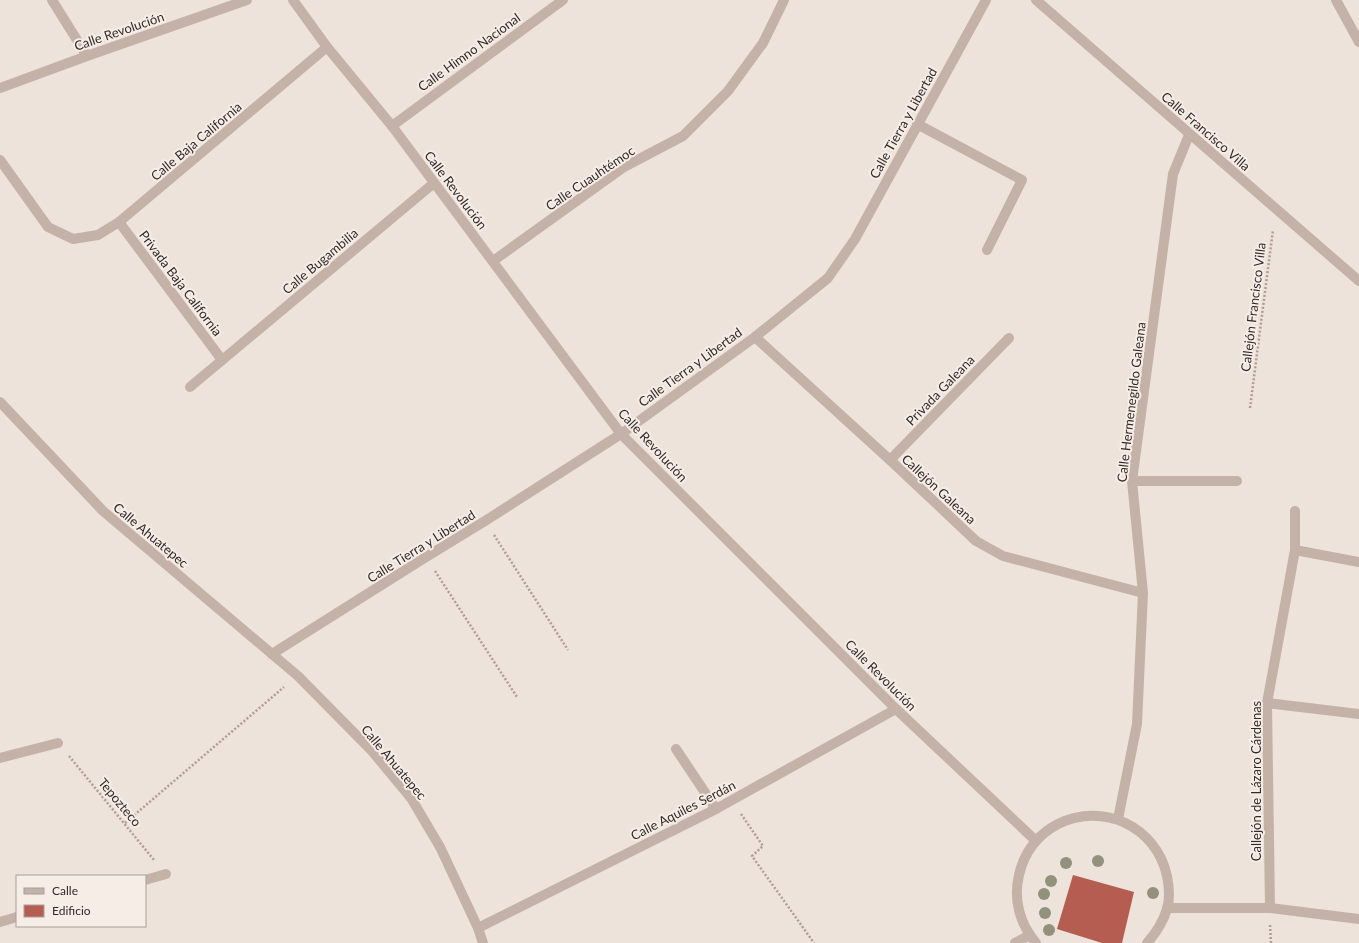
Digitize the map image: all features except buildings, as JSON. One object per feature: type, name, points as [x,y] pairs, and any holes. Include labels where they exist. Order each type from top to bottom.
[{"type":"street","points":[[52,0],[87,56]]},
{"type":"street","name":"Calle Revolución","points":[[0,88],[247,0]]},
{"type":"street","name":"Calle Revolución","points":[[293,0],[327,47],[392,126],[621,434],[896,709],[1035,840]]},
{"type":"street","name":"Calle Himno Nacional","points":[[392,126],[563,0]]},
{"type":"street","name":"Calle Cuauhtémoc","points":[[493,261],[624,167],[683,136],[728,91],[763,43],[784,0]]},
{"type":"street","name":"Calle Tierra y Libertad","points":[[272,654],[621,434],[755,337],[828,278],[855,239],[986,0]]},
{"type":"street","name":"Calle Francisco Villa","points":[[1036,0],[1359,281]]},
{"type":"street","points":[[1336,0],[1359,42]]},
{"type":"street","name":"Calle Baja California","points":[[0,160],[48,227],[74,239],[98,235],[119,222],[327,47]]},
{"type":"street","points":[[917,124],[1022,180],[987,250]]},
{"type":"street","name":"Calle Hermenegildo Galeana","points":[[1118,819],[1137,724],[1144,593],[1132,482],[1173,174],[1189,134]]},
{"type":"street","name":"Calle Bugambilia","points":[[190,386],[434,183]]},
{"type":"street","name":"Privada Baja California","points":[[119,222],[222,360]]},
{"type":"street","name":"Callejón Galeana","points":[[755,337],[976,541],[1003,556],[1144,593]]},
{"type":"street","name":"Privada Galeana","points":[[890,460],[1009,338]]},
{"type":"street","name":"Calle Ahuatepec","points":[[0,402],[103,511],[298,676],[372,751],[411,798],[440,847],[478,928],[483,943]]},
{"type":"street","points":[[1132,482],[1237,481]]},
{"type":"street","name":"Callejón de Lázaro Cárdenas","points":[[1270,908],[1267,703],[1295,550],[1295,511]]},
{"type":"street","points":[[1295,550],[1359,562]]},
{"type":"street","points":[[1267,703],[1359,714]]},
{"type":"street","name":"Calle Aquiles Serdán","points":[[478,928],[716,809],[896,709]]},
{"type":"street","points":[[0,758],[58,743]]},
{"type":"street","points":[[676,749],[716,809]]},
{"type":"street","points":[[1015,943],[1033,939],[1018,912],[1016,887],[1022,862],[1035,840],[1049,829],[1065,821],[1082,816],[1100,815],[1118,819],[1137,830],[1153,845],[1164,864],[1169,886],[1167,908],[1158,930],[1147,943]]},
{"type":"street","points":[[146,880],[166,874]]},
{"type":"street","points":[[1167,908],[1270,908],[1359,919]]},
{"type":"street","points":[[0,922],[16,917]]},
{"type":"path","name":"Callejón Francisco Villa","points":[[1250,408],[1276,209]]},
{"type":"path","points":[[485,521],[568,650]]},
{"type":"path","points":[[426,557],[517,696]]},
{"type":"path","points":[[125,823],[298,676]]},
{"type":"path","name":"Tepozteco","points":[[58,743],[166,874]]},
{"type":"path","points":[[731,800],[763,846],[752,856],[814,943]]}]
